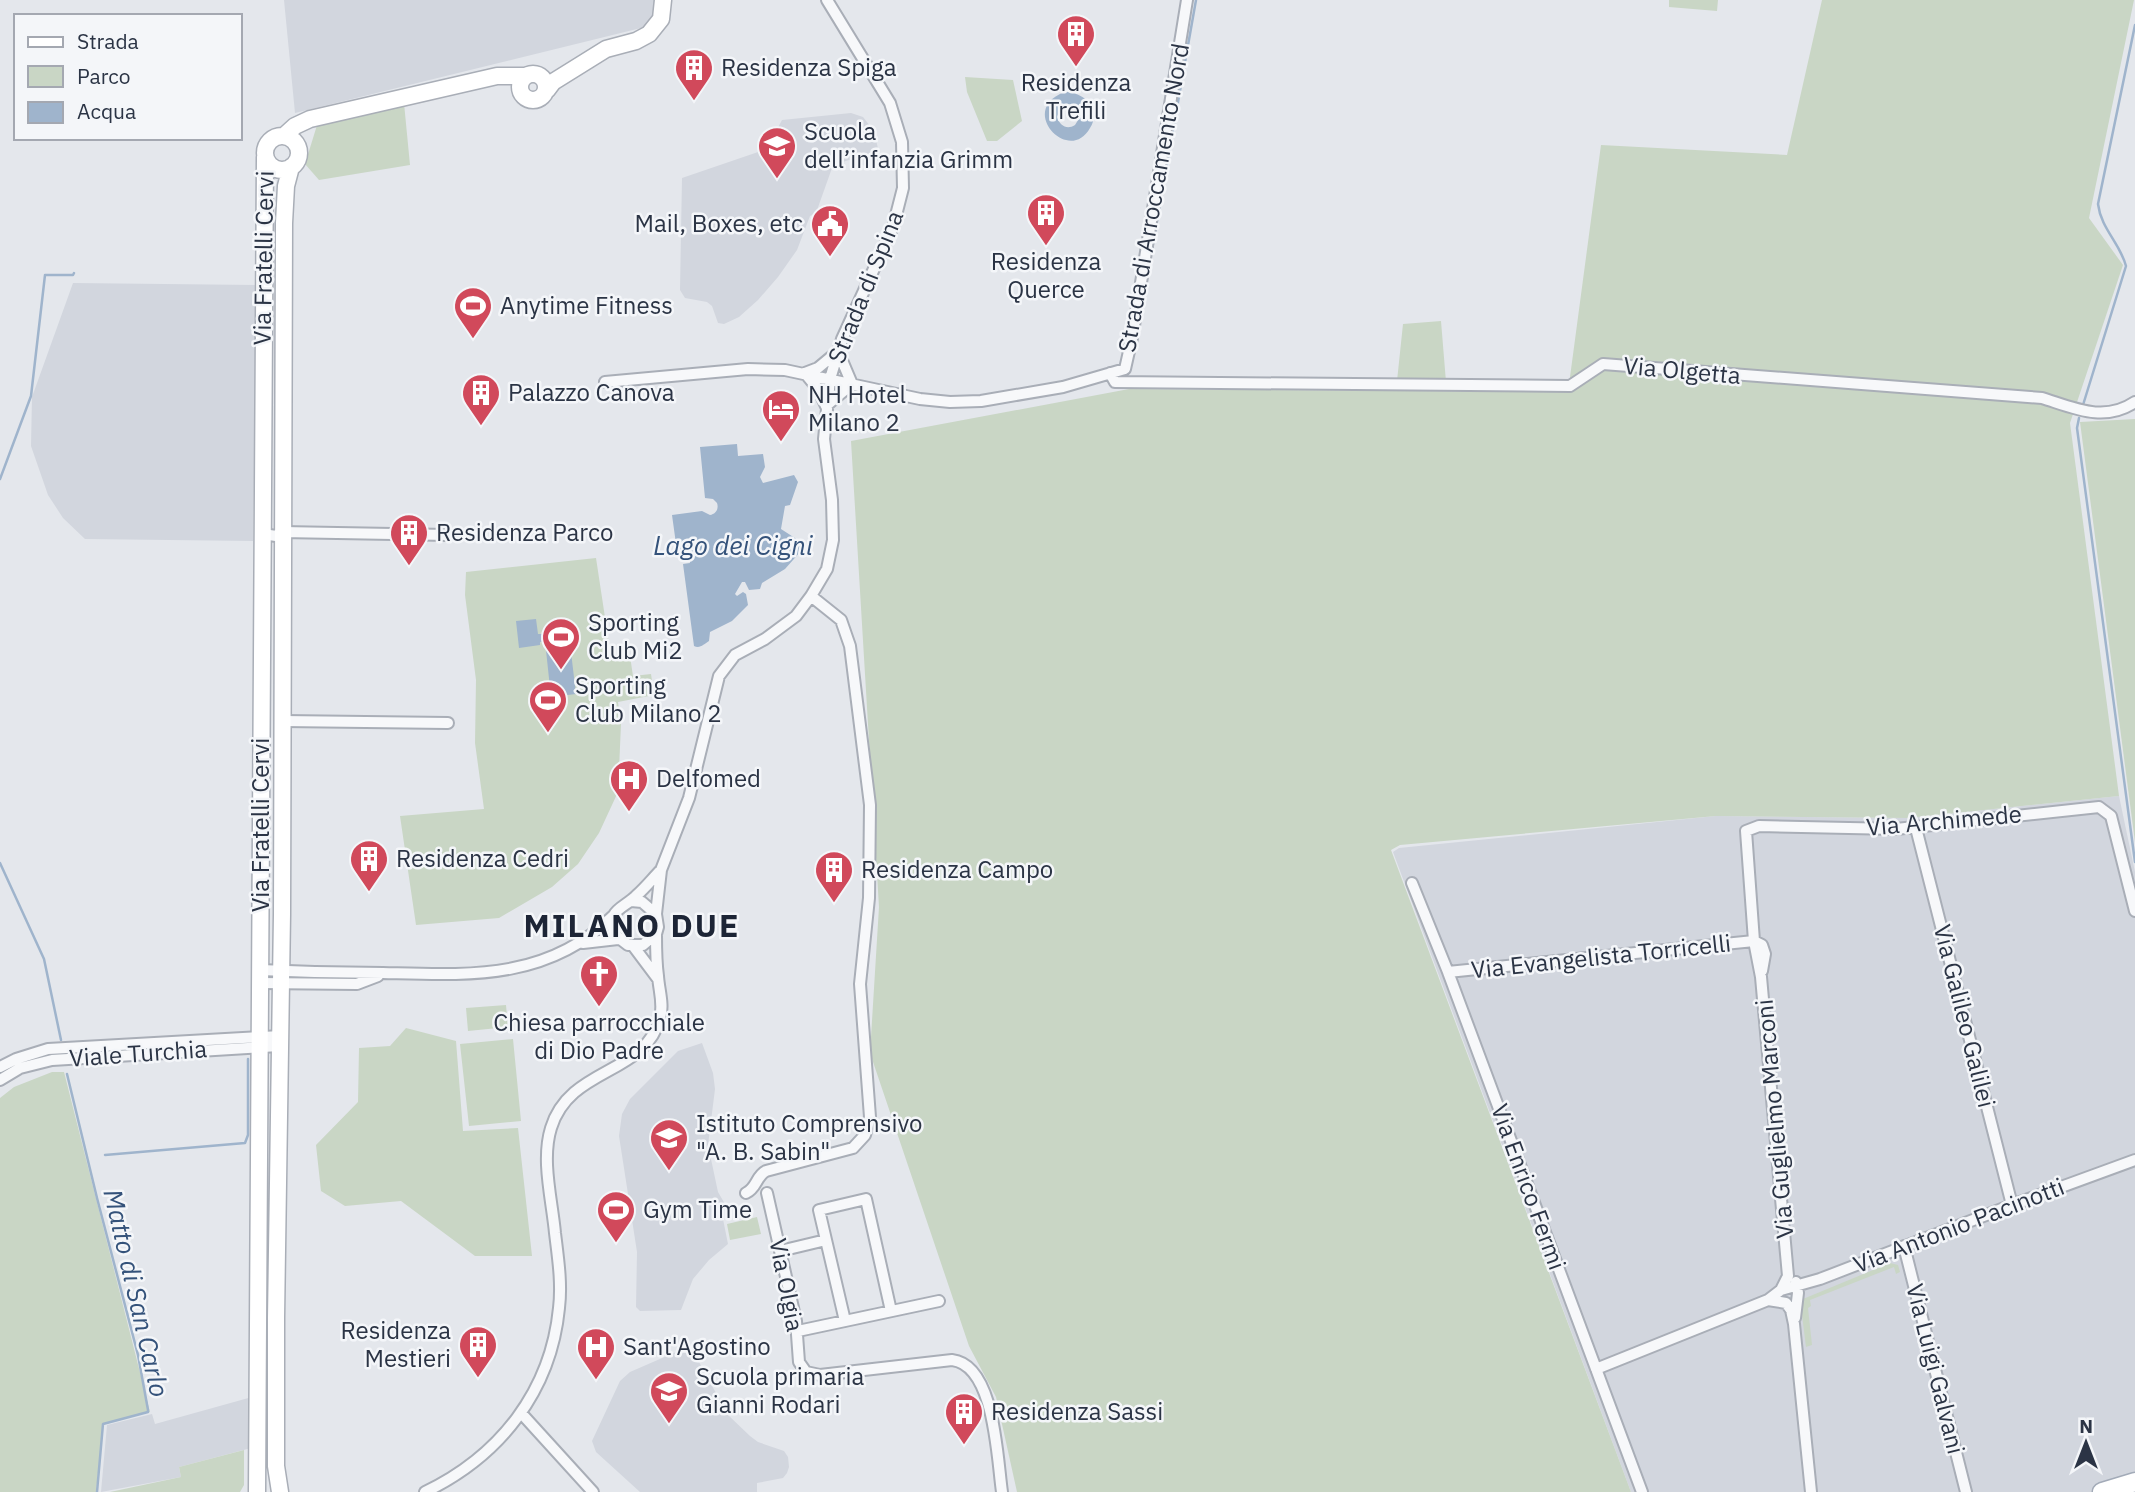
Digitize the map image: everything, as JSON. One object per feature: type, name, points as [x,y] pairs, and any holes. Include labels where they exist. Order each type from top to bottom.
[{"type":"main road","points":[[2102,1492],[2135,1482]]},
{"type":"street","points":[[313,118],[301,134],[297,161],[283,170],[274,168],[265,157],[268,143],[313,118],[496,76],[539,82],[606,49],[636,41],[649,34],[661,19],[663,0]]},
{"type":"street","name":"Strada di Spina","points":[[661,870],[689,797],[719,676],[735,654],[765,639],[796,616],[827,569],[833,540],[832,500],[824,439],[830,379],[838,351],[893,227],[904,188],[900,132],[886,94],[827,0]]},
{"type":"street","name":"Strada di Arroccamento Nord","points":[[605,382],[748,369],[805,373],[920,399],[950,402],[981,401],[1063,387],[1125,369],[1187,0]]},
{"type":"street","points":[[284,136],[292,140],[298,148]]},
{"type":"street","name":"Via Fratelli Cervi","points":[[257,1492],[265,157]]},
{"type":"street","name":"Via Fratelli Cervi","points":[[280,1492],[276,1466],[283,721],[284,223],[286,186],[291,167]]},
{"type":"street","points":[[838,351],[852,384],[826,405],[805,373],[818,368],[838,351]]},
{"type":"street","name":"Via Olgetta","points":[[1110,373],[1115,382],[1570,386],[1603,364],[2042,398],[2088,412],[2115,411],[2135,402]]},
{"type":"street","points":[[263,531],[267,525],[276,526],[282,532],[448,535]]},
{"type":"street","points":[[747,1194],[766,1171],[853,1148],[865,1135],[870,1117],[860,985],[869,898],[870,805],[850,646],[841,620],[811,596]]},
{"type":"street","points":[[283,721],[448,723]]},
{"type":"street","name":"Via Archimede","points":[[1745,837],[1746,831],[1759,827],[1916,828],[2093,807],[2106,810],[2111,816],[2135,911]]},
{"type":"street","name":"Via Galileo Galilei","points":[[1916,828],[2012,1205]]},
{"type":"street","name":"Via Guglielmo Marconi","points":[[1745,837],[1788,1260],[1788,1276],[1782,1290]]},
{"type":"street","points":[[260,976],[357,984],[387,973],[489,974],[529,965],[580,943],[613,916],[620,906],[631,901],[661,870]]},
{"type":"street","points":[[425,1492],[472,1463],[522,1414],[546,1367],[560,1307],[560,1276],[547,1155],[552,1125],[573,1092],[636,1054],[652,1037],[661,1012],[656,914],[661,870]]},
{"type":"street","name":"Via Enrico Fermi","points":[[1412,883],[1448,972],[1642,1492]]},
{"type":"street","points":[[631,901],[642,902],[656,914]]},
{"type":"street","points":[[613,916],[612,926],[618,939]]},
{"type":"street","points":[[634,947],[643,945],[656,934]]},
{"type":"street","points":[[580,943],[618,939],[634,947],[658,979]]},
{"type":"street","name":"Via Evangelista Torricelli","points":[[1448,972],[1755,941]]},
{"type":"street","name":"Viale Turchia","points":[[0,1067],[48,1049],[279,1041]]},
{"type":"street","name":"Viale Turchia","points":[[0,1080],[20,1068],[52,1060],[259,1042]]},
{"type":"street","name":"Via Antonio Pacinotti","points":[[1782,1290],[2135,1160]]},
{"type":"street","name":"Via Olgia","points":[[767,1193],[798,1331],[799,1362],[806,1372],[814,1375],[944,1361],[958,1361],[969,1366],[988,1400],[1002,1492]]},
{"type":"street","points":[[845,1321],[820,1210],[866,1199],[891,1311]]},
{"type":"street","points":[[780,1251],[826,1240]]},
{"type":"street","name":"Via Luigi Galvani","points":[[1904,1246],[1966,1492]]},
{"type":"street","name":"Via Guglielmo Marconi","points":[[1788,1260],[1798,1286],[1794,1324],[1811,1492]]},
{"type":"street","points":[[1596,1368],[1768,1300],[1782,1290]]},
{"type":"street","points":[[1768,1300],[1786,1303],[1791,1310],[1794,1324]]},
{"type":"street","points":[[798,1331],[939,1301]]},
{"type":"street","points":[[522,1414],[593,1492]]},
{"type":"shaded area","points":[[284,0],[659,0],[658,9],[645,27],[295,113]]},
{"type":"shaded area","points":[[851,113],[863,117],[874,131],[879,153],[876,170],[849,160],[836,164],[832,168],[816,213],[810,216],[797,250],[778,277],[739,317],[724,324],[718,323],[712,306],[707,302],[685,298],[680,290],[682,178],[761,151],[771,141],[782,120]]},
{"type":"shaded area","points":[[73,283],[257,285],[253,541],[85,539],[63,518],[48,495],[31,446],[32,397]]},
{"type":"shaded area","points":[[2119,796],[2135,872],[2135,1492],[1631,1492],[1393,852],[1399,848],[1716,816],[1908,818]]},
{"type":"shaded area","name":"Istituto Comprensivo \"A. B. Sabin\"","points":[[702,1043],[713,1073],[715,1089],[708,1145],[718,1192],[725,1204],[723,1219],[728,1244],[709,1260],[693,1279],[681,1310],[640,1311],[636,1307],[637,1252],[619,1136],[622,1114],[630,1099],[678,1051]]},
{"type":"shaded area","name":"Scuola primaria Gianni Rodari","points":[[676,1352],[690,1353],[699,1362],[728,1415],[750,1436],[758,1442],[784,1451],[789,1467],[783,1478],[757,1483],[757,1492],[640,1492],[596,1452],[592,1441],[620,1381],[630,1372]]},
{"type":"shaded area","points":[[252,1397],[251,1448],[179,1467],[181,1477],[101,1492],[107,1425],[152,1414],[155,1424]]},
{"type":"green space","points":[[1669,0],[1718,0],[1717,11],[1669,7]]},
{"type":"green space","points":[[1822,0],[2134,0],[2089,218],[2123,265],[2070,423],[2119,796],[1908,818],[1716,816],[1400,845],[1391,850],[1631,1492],[1017,1492],[996,1397],[969,1346],[870,1053],[879,907],[851,441],[1129,389],[1568,392],[1601,145],[1787,155]]},
{"type":"green space","points":[[965,77],[1013,80],[1022,121],[997,141],[987,141],[967,92]]},
{"type":"green space","points":[[404,103],[410,165],[319,180],[305,164],[318,122]]},
{"type":"green space","points":[[1441,321],[1446,382],[1397,381],[1403,324]]},
{"type":"green space","points":[[2135,419],[2135,842],[2080,422]]},
{"type":"green space","name":"Sporting Club Milano 2","points":[[596,558],[611,657],[630,656],[633,676],[651,674],[654,695],[618,702],[621,724],[618,792],[599,833],[578,864],[552,887],[499,918],[416,925],[400,816],[484,809],[475,743],[476,680],[465,595],[466,572]]},
{"type":"green space","points":[[506,1005],[508,1027],[468,1031],[466,1008]]},
{"type":"green space","points":[[406,1028],[456,1041],[463,1131],[518,1128],[532,1256],[475,1256],[401,1201],[345,1206],[321,1191],[316,1145],[358,1102],[359,1048],[390,1046]]},
{"type":"green space","points":[[513,1039],[521,1121],[469,1126],[460,1044]]},
{"type":"green space","points":[[52,1072],[64,1072],[150,1412],[103,1424],[96,1492],[0,1492],[0,1098],[14,1087]]},
{"type":"green space","points":[[757,1217],[761,1234],[730,1240],[727,1224]]},
{"type":"green space","points":[[1890,1263],[1898,1265],[1900,1272],[1896,1274],[1894,1267],[1810,1300],[1811,1306],[1808,1308],[1812,1345],[1806,1347],[1801,1307],[1803,1299]]},
{"type":"green space","points":[[244,1450],[244,1485],[240,1492],[110,1492],[181,1477],[179,1467]]},
{"type":"water","points":[[1065,92],[1079,95],[1089,103],[1094,114],[1093,121],[1081,138],[1070,141],[1051,131],[1045,110],[1051,100]],"holes":[[[1069,104],[1077,107],[1080,117],[1075,125],[1062,125],[1057,117],[1061,106]]]},
{"type":"water","name":"Lago dei Cigni","points":[[737,444],[738,456],[763,454],[765,467],[760,477],[763,483],[794,475],[798,482],[790,505],[785,506],[781,529],[798,540],[801,551],[785,569],[762,583],[760,589],[749,590],[745,582],[742,582],[735,594],[746,594],[748,605],[732,621],[710,632],[709,641],[696,647],[683,564],[690,563],[688,549],[677,551],[672,515],[702,511],[710,515],[715,512],[717,503],[713,499],[705,498],[700,447]]},
{"type":"water","name":"Sporting Club Mi2","points":[[536,619],[538,634],[544,634],[544,629],[568,627],[576,694],[551,697],[545,641],[540,642],[540,645],[519,648],[516,621]]},
{"type":"waterway","points":[[1151,255],[1196,0]]},
{"type":"waterway","points":[[2083,405],[2126,266],[2103,221],[2098,204],[2135,25]]},
{"type":"waterway","name":"Matto di San Carlo","points":[[0,479],[31,396],[45,275],[74,273]]},
{"type":"waterway","points":[[2079,418],[2077,428],[2135,862]]},
{"type":"waterway","name":"Matto di San Carlo","points":[[0,863],[44,959],[61,1040]]},
{"type":"waterway","points":[[105,1155],[245,1143],[248,1135],[248,1059]]},
{"type":"waterway","name":"Matto di San Carlo","points":[[67,1074],[138,1355],[148,1410],[103,1424],[97,1492]]},
{"type":"place","name":"Residenza Trefili","points":[[1076,68]]},
{"type":"place","name":"Residenza Spiga","points":[[694,102]]},
{"type":"place","name":"Scuola dell’infanzia Grimm","points":[[777,180]]},
{"type":"place","name":"Residenza Querce","points":[[1046,247]]},
{"type":"place","name":"Mail, Boxes, etc","points":[[830,258]]},
{"type":"place","name":"Anytime Fitness","points":[[473,340]]},
{"type":"place","name":"Palazzo Canova","points":[[481,427]]},
{"type":"place","name":"NH Hotel Milano 2","points":[[781,443]]},
{"type":"place","name":"Residenza Parco","points":[[409,567]]},
{"type":"place","name":"Sporting Club Mi2","points":[[561,671]]},
{"type":"place","name":"Sporting Club Milano 2","points":[[548,734]]},
{"type":"place","name":"Delfomed","points":[[629,813]]},
{"type":"place","name":"Residenza Cedri","points":[[369,893]]},
{"type":"place","name":"Residenza Campo","points":[[834,904]]},
{"type":"place","name":"Chiesa parrocchiale di Dio Padre","points":[[599,1008]]},
{"type":"place","name":"Istituto Comprensivo \"A. B. Sabin\"","points":[[669,1172]]},
{"type":"place","name":"Gym Time","points":[[616,1244]]},
{"type":"place","name":"Residenza Mestieri","points":[[478,1379]]},
{"type":"place","name":"Sant'Agostino","points":[[596,1381]]},
{"type":"place","name":"Scuola primaria Gianni Rodari","points":[[669,1425]]},
{"type":"place","name":"Residenza Sassi","points":[[964,1446]]},
{"type":"district","name":"MILANO DUE","points":[[632,926]]}]
